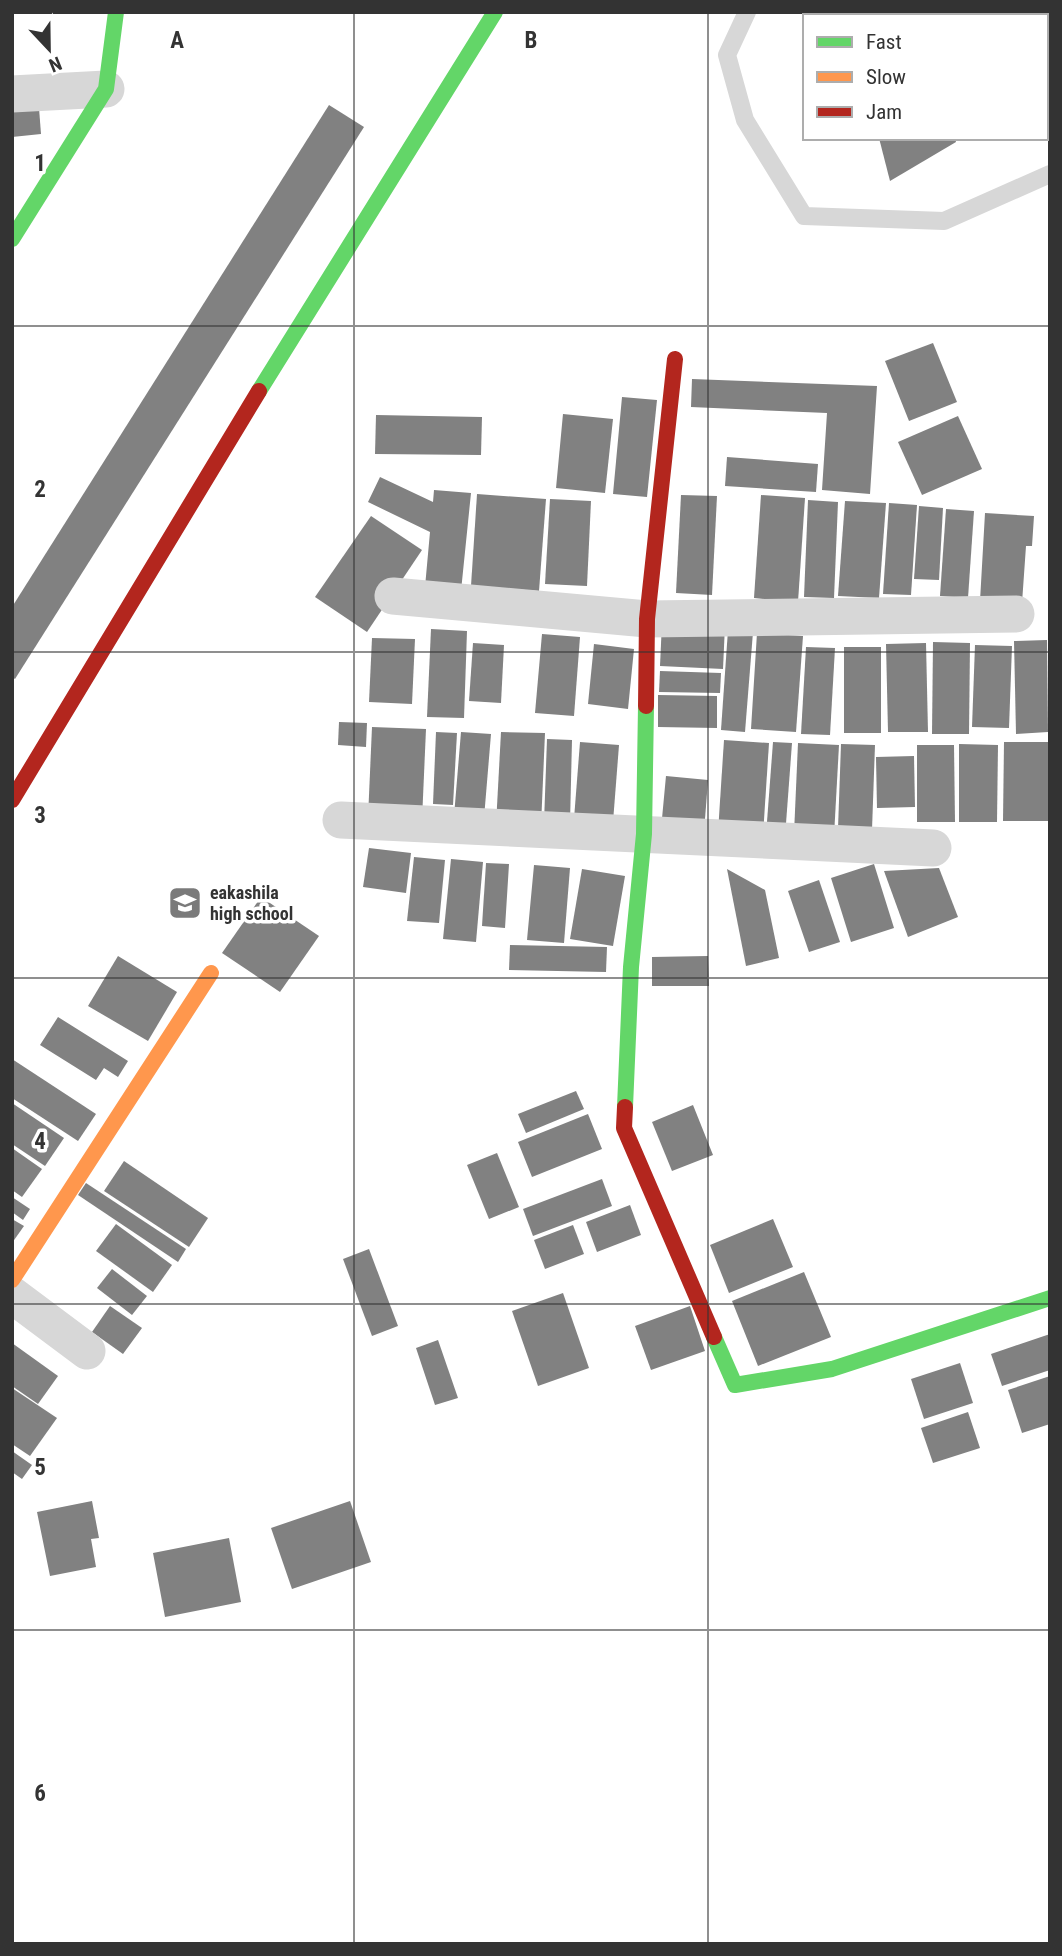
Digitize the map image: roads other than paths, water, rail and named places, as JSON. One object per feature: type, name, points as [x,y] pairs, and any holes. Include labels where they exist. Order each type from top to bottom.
[{"type":"street","points":[[12,239],[106,89],[116,12]]},
{"type":"street","points":[[12,800],[204,479],[495,12]]},
{"type":"street","points":[[12,94],[106,89]]},
{"type":"street","points":[[675,359],[647,619],[644,834],[631,967],[624,1128],[735,1385],[832,1370],[1050,1298]]},
{"type":"street","points":[[393,596],[647,619],[1016,614]]},
{"type":"street","points":[[341,820],[933,848]]},
{"type":"street","points":[[12,1280],[211,973]]},
{"type":"street","points":[[12,1294],[87,1351]]},
{"type":"lane","points":[[747,12],[727,55],[741,107],[745,120],[804,216],[944,221],[1050,174]]},
{"type":"place","name":"eakashila high school","points":[[185,903]]}]
